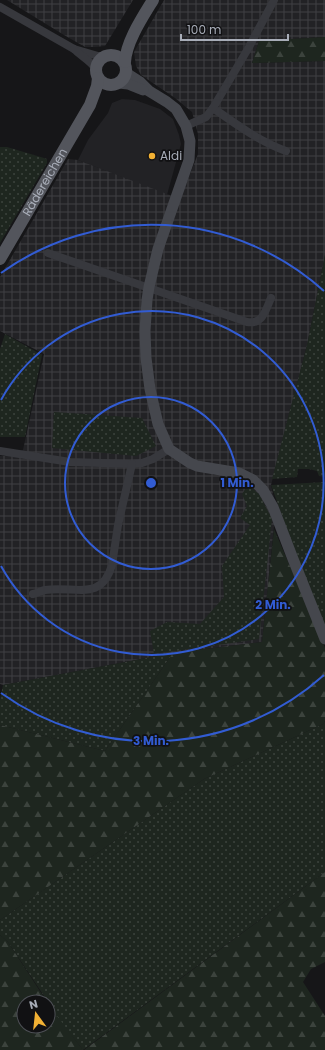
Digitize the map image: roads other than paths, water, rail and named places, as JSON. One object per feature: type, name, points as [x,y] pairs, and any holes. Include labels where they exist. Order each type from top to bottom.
[{"type":"main road","points":[[136,28],[125,57],[126,66],[124,78],[115,84],[103,83],[97,74],[98,62],[116,51],[136,28],[153,0]]},
{"type":"main road","points":[[108,55],[118,56],[126,66]]},
{"type":"main road","name":"Rädereichen","points":[[0,259],[90,106],[97,86],[97,74]]},
{"type":"main road","name":"Rädereichen","points":[[90,106],[106,88],[115,84]]},
{"type":"street","points":[[186,126],[206,116],[214,108],[246,53],[274,0]]},
{"type":"street","points":[[0,7],[74,49],[98,56],[108,55]]},
{"type":"street","points":[[74,49],[93,65],[97,74]]},
{"type":"street","points":[[126,66],[130,75],[149,91],[172,106],[179,113],[186,126],[190,141],[189,160],[158,249],[149,287],[145,331],[146,358],[156,418],[169,448],[190,464],[231,471],[246,476],[264,490],[271,502],[292,559],[325,639]]},
{"type":"street","points":[[115,84],[128,84],[149,91]]},
{"type":"street","points":[[214,108],[238,126],[261,140],[286,151]]},
{"type":"street","points":[[48,253],[252,323],[256,322],[263,316],[271,298]]},
{"type":"street","points":[[0,452],[70,462],[132,464],[142,463],[153,459],[169,448]]},
{"type":"street","points":[[33,594],[45,590],[89,590],[100,586],[104,581],[112,565],[118,525],[132,464]]},
{"type":"place","name":"Aldi","points":[[152,156]]}]
